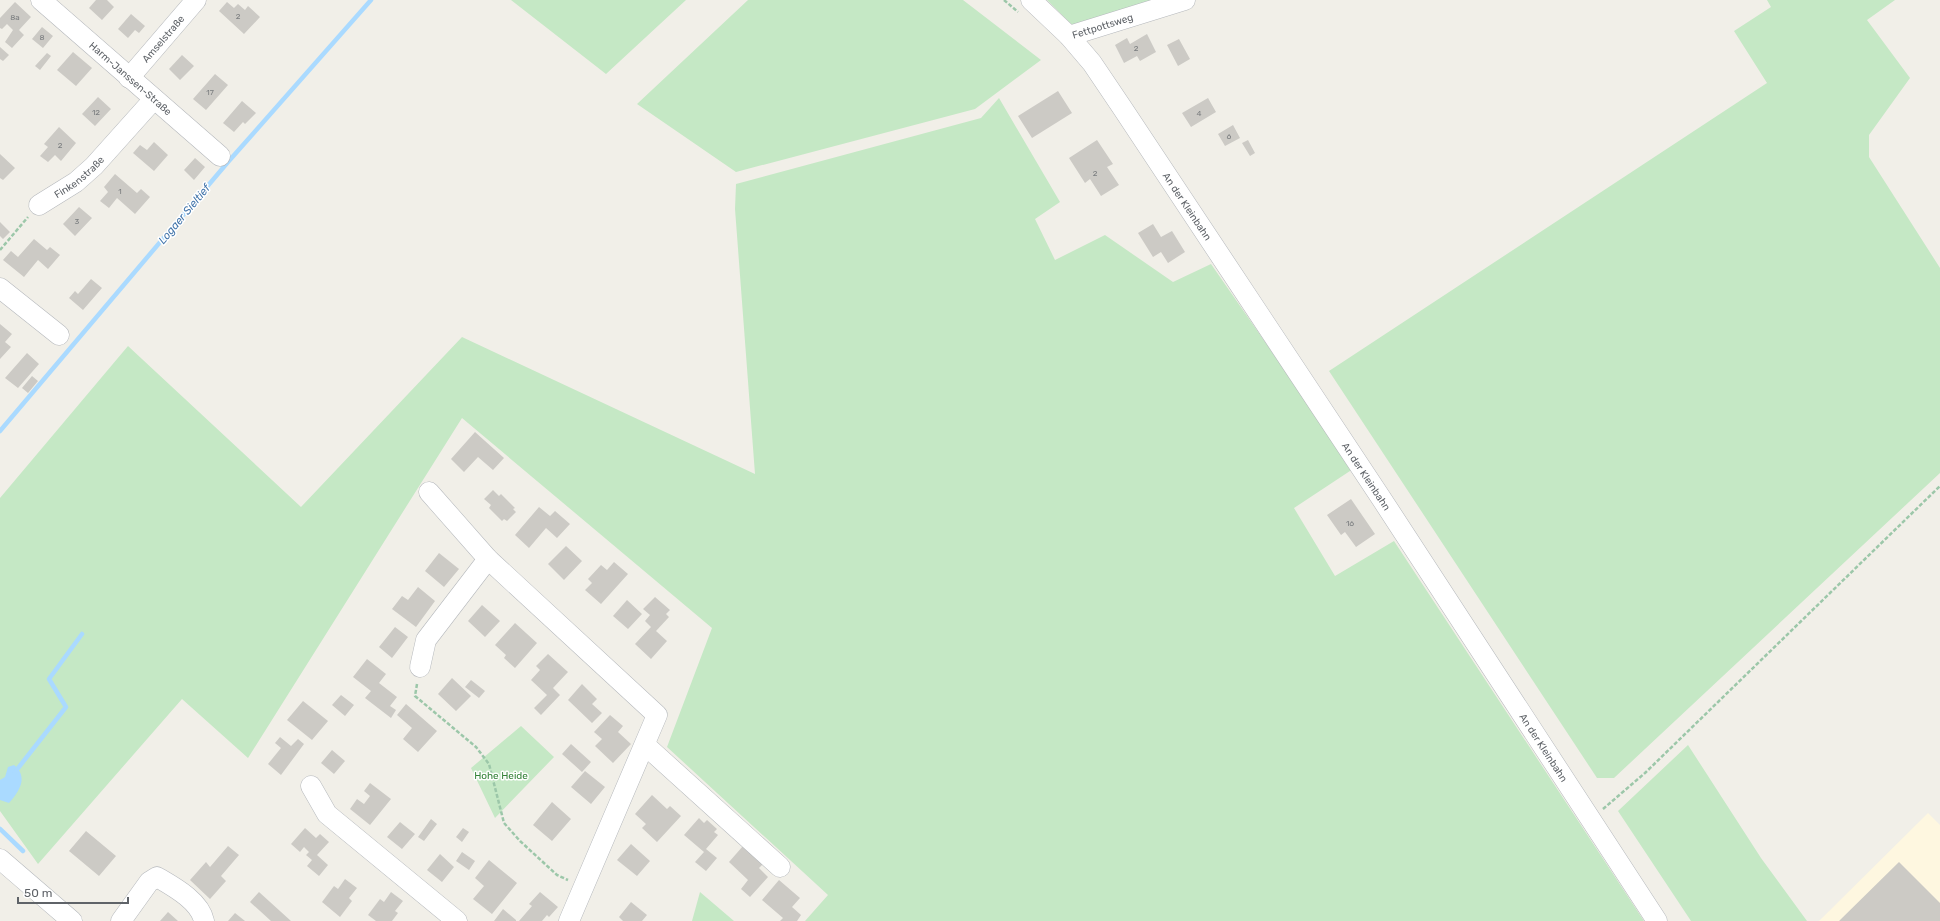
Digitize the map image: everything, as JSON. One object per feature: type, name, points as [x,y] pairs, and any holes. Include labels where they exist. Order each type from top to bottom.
[{"type":"street","name":"Harm-Janssen-Straße","points":[[41,0],[220,156]]},
{"type":"street","name":"Amselstraße","points":[[129,78],[196,0]]},
{"type":"street","name":"Fettpottsweg","points":[[1031,0],[1070,36],[1185,0]]},
{"type":"street","name":"An der Kleinbahn","points":[[1070,36],[1092,63],[1151,150],[1388,508],[1657,921]]},
{"type":"street","name":"Finkenstraße","points":[[39,205],[76,182],[94,166],[154,99]]},
{"type":"street","points":[[0,288],[59,335]]},
{"type":"street","points":[[429,492],[488,559],[657,715],[569,921]]},
{"type":"street","points":[[420,667],[426,640],[488,559]]},
{"type":"street","points":[[645,745],[780,867]]},
{"type":"street","points":[[311,786],[327,814],[457,921]]},
{"type":"street","points":[[0,859],[72,921]]},
{"type":"street","points":[[121,921],[149,882],[157,877],[196,904],[202,912],[204,921]]},
{"type":"path","points":[[0,250],[39,205]]},
{"type":"path","points":[[1591,820],[1645,773],[1940,486]]},
{"type":"path","points":[[420,667],[415,696],[476,747],[489,764],[504,823],[520,841],[557,875],[584,885]]},
{"type":"shaded area","points":[[1928,813],[1940,825],[1940,921],[1819,921]]},
{"type":"green space","points":[[511,0],[686,0],[606,74]]},
{"type":"green space","points":[[748,0],[963,0],[1041,60],[975,109],[736,172],[637,104]]},
{"type":"green space","points":[[1047,0],[1154,0],[1072,25]]},
{"type":"green space","points":[[1767,0],[1895,0],[1867,20],[1910,78],[1869,135],[1869,157],[1940,268],[1940,473],[1614,778],[1597,778],[1329,371],[1767,83],[1734,31],[1771,7]]},
{"type":"green space","points":[[999,98],[1060,202],[1035,219],[1055,260],[1105,235],[1173,282],[1211,264],[1353,469],[1294,508],[1335,576],[1394,541],[1644,921],[805,921],[828,895],[667,747],[712,628],[462,418],[248,758],[182,699],[38,864],[0,811],[0,498],[128,346],[301,507],[462,337],[755,474],[735,209],[736,184],[981,118]]},
{"type":"green space","name":"Hohe Heide","points":[[521,726],[554,757],[495,818],[471,768]]},
{"type":"green space","points":[[1688,745],[1761,858],[1807,921],[1691,921],[1618,811]]},
{"type":"green space","points":[[700,892],[734,921],[692,921]]},
{"type":"water","points":[[14,765],[19,770],[22,779],[19,789],[9,803],[0,800],[0,780],[5,777],[8,767]]},
{"type":"building","points":[[96,0],[107,0],[114,7],[102,20],[89,8]]},
{"type":"building","points":[[15,2],[31,17],[19,30],[24,35],[12,48],[5,42],[13,30],[7,24],[2,29],[0,28],[0,18]]},
{"type":"building","points":[[227,2],[234,8],[238,4],[245,10],[248,6],[260,17],[244,34],[219,11]]},
{"type":"building","points":[[131,14],[145,26],[139,33],[135,30],[128,38],[118,29]]},
{"type":"building","points":[[42,27],[53,36],[43,48],[32,39]]},
{"type":"building","points":[[1147,34],[1156,52],[1140,61],[1137,56],[1124,63],[1115,45],[1127,38],[1130,44]]},
{"type":"building","points":[[1179,39],[1190,59],[1178,66],[1167,45]]},
{"type":"building","points":[[0,47],[9,55],[3,61],[0,59]]},
{"type":"building","points":[[73,52],[92,68],[76,86],[57,70]]},
{"type":"building","points":[[47,53],[51,56],[40,70],[35,66]]},
{"type":"building","points":[[182,55],[194,66],[180,80],[169,69]]},
{"type":"building","points":[[215,74],[228,85],[206,110],[193,99]]},
{"type":"building","points":[[1058,91],[1072,113],[1032,138],[1018,116]]},
{"type":"building","points":[[98,97],[111,109],[95,126],[82,114]]},
{"type":"building","points":[[1208,98],[1216,112],[1191,127],[1182,113]]},
{"type":"building","points":[[242,101],[256,113],[245,124],[243,122],[234,132],[223,123]]},
{"type":"building","points":[[1233,125],[1240,138],[1225,146],[1218,134]]},
{"type":"building","points":[[59,127],[76,143],[61,161],[55,155],[48,162],[40,156],[48,147],[44,144]]},
{"type":"building","points":[[1097,140],[1113,164],[1107,167],[1119,185],[1101,196],[1090,179],[1085,183],[1069,158]]},
{"type":"building","points":[[1248,140],[1255,153],[1250,156],[1242,143]]},
{"type":"building","points":[[154,142],[168,155],[154,171],[133,153],[140,145],[147,150]]},
{"type":"building","points":[[0,154],[15,168],[3,180],[0,178]]},
{"type":"building","points":[[195,158],[205,167],[194,180],[184,170]]},
{"type":"building","points":[[115,174],[137,193],[141,189],[150,197],[135,214],[117,198],[109,208],[100,201],[108,192],[104,187]]},
{"type":"building","points":[[79,207],[92,218],[75,236],[63,224]]},
{"type":"building","points":[[0,222],[10,232],[3,239],[0,236]]},
{"type":"building","points":[[1153,224],[1161,237],[1172,231],[1185,252],[1168,263],[1161,252],[1153,257],[1138,233]]},
{"type":"building","points":[[34,239],[47,250],[50,247],[60,255],[48,269],[38,260],[24,277],[3,260],[11,251],[18,257]]},
{"type":"building","points":[[91,279],[102,288],[83,310],[69,298],[75,291],[78,294]]},
{"type":"building","points":[[0,324],[12,334],[5,342],[11,347],[0,359]]},
{"type":"building","points":[[27,353],[39,364],[18,388],[5,378]]},
{"type":"building","points":[[32,376],[38,381],[28,393],[22,388]]},
{"type":"building","points":[[475,432],[504,458],[493,470],[478,457],[464,472],[451,459]]},
{"type":"building","points":[[493,490],[499,496],[501,494],[515,508],[513,509],[516,512],[507,521],[504,519],[502,521],[489,508],[491,505],[484,499]]},
{"type":"building","points":[[1351,499],[1375,534],[1356,547],[1345,532],[1341,535],[1327,515]]},
{"type":"building","points":[[539,507],[550,516],[555,511],[570,524],[557,538],[546,528],[529,548],[515,535]]},
{"type":"building","points":[[566,546],[582,561],[564,580],[548,564]]},
{"type":"building","points":[[439,553],[459,569],[444,587],[425,571]]},
{"type":"building","points":[[614,562],[628,574],[601,604],[585,590],[592,583],[588,579],[601,565],[607,570]]},
{"type":"building","points":[[418,587],[435,601],[416,627],[392,609],[402,596],[408,600]]},
{"type":"building","points":[[655,597],[670,610],[666,614],[669,617],[656,631],[667,641],[651,659],[635,644],[651,627],[645,621],[650,615],[643,609]]},
{"type":"building","points":[[627,600],[642,614],[628,629],[613,616]]},
{"type":"building","points":[[482,605],[500,621],[485,637],[468,621]]},
{"type":"building","points":[[515,623],[537,643],[515,668],[504,658],[506,655],[495,645]]},
{"type":"building","points":[[395,627],[408,637],[392,658],[379,647]]},
{"type":"building","points":[[548,654],[568,672],[553,688],[560,695],[541,715],[534,708],[547,695],[531,680],[540,670],[536,666]]},
{"type":"building","points":[[367,659],[386,674],[379,683],[397,697],[390,706],[396,710],[391,718],[365,698],[371,691],[353,677]]},
{"type":"building","points":[[452,678],[471,696],[456,711],[438,694]]},
{"type":"building","points":[[471,680],[485,691],[479,698],[465,687]]},
{"type":"building","points":[[582,684],[597,699],[592,704],[602,713],[592,723],[568,700]]},
{"type":"building","points":[[341,695],[354,705],[345,716],[332,705]]},
{"type":"building","points":[[303,701],[328,721],[312,740],[287,720]]},
{"type":"building","points":[[406,704],[437,731],[418,752],[403,739],[412,728],[397,715]]},
{"type":"building","points":[[610,715],[623,726],[618,732],[631,744],[613,763],[595,746],[602,739],[594,732]]},
{"type":"building","points":[[280,737],[291,746],[298,739],[304,744],[281,775],[268,764],[281,748],[275,743]]},
{"type":"building","points":[[571,744],[591,762],[582,772],[562,754]]},
{"type":"building","points":[[332,750],[345,761],[334,774],[321,763]]},
{"type":"building","points":[[585,771],[605,787],[591,804],[571,787]]},
{"type":"building","points":[[370,783],[391,799],[370,825],[350,809],[357,799],[364,804],[370,796],[364,791]]},
{"type":"building","points":[[652,795],[667,809],[670,806],[681,816],[657,842],[642,828],[646,824],[635,814]]},
{"type":"building","points":[[552,802],[571,819],[552,841],[533,825]]},
{"type":"building","points":[[699,818],[704,823],[707,820],[717,829],[714,832],[718,835],[706,849],[717,858],[706,871],[695,862],[704,852],[684,835]]},
{"type":"building","points":[[431,819],[437,824],[424,841],[418,837]]},
{"type":"building","points":[[400,822],[415,834],[402,849],[387,837]]},
{"type":"building","points":[[305,828],[316,838],[320,834],[329,842],[317,855],[328,865],[319,876],[307,866],[312,860],[306,855],[309,852],[304,847],[300,852],[291,844]]},
{"type":"building","points":[[463,828],[469,832],[462,842],[456,837]]},
{"type":"building","points":[[86,831],[116,856],[99,876],[69,851]]},
{"type":"building","points":[[631,844],[650,861],[637,876],[617,860]]},
{"type":"building","points":[[228,846],[239,855],[221,876],[226,881],[210,899],[190,880],[206,862],[210,867]]},
{"type":"building","points":[[743,846],[763,864],[759,868],[768,877],[750,897],[741,889],[748,880],[729,862]]},
{"type":"building","points":[[462,852],[475,861],[469,870],[456,861]]},
{"type":"building","points":[[440,854],[454,867],[442,882],[427,870]]},
{"type":"building","points":[[489,860],[517,883],[492,914],[473,899],[484,886],[475,878]]},
{"type":"building","points":[[1899,862],[1940,903],[1940,921],[1839,921]]},
{"type":"building","points":[[345,879],[357,888],[349,898],[352,901],[340,917],[322,902],[334,886],[338,889]]},
{"type":"building","points":[[779,880],[800,898],[792,907],[801,915],[797,921],[780,921],[783,918],[762,900]]},
{"type":"building","points":[[259,892],[291,921],[271,921],[250,902]]},
{"type":"building","points":[[391,892],[403,901],[395,911],[398,913],[392,921],[376,921],[368,915],[380,899],[384,902]]},
{"type":"building","points":[[540,892],[558,907],[549,917],[547,915],[542,921],[519,921],[532,906],[529,904]]},
{"type":"building","points":[[631,902],[647,915],[642,921],[623,921],[619,917]]},
{"type":"building","points":[[503,909],[516,920],[516,921],[494,921]]},
{"type":"building","points":[[168,912],[178,921],[160,921]]},
{"type":"building","points":[[235,913],[245,921],[228,921]]},
{"type":"waterway","name":"Logaer Sieltief","points":[[0,431],[228,162],[371,0]]},
{"type":"waterway","points":[[15,772],[66,707],[49,679],[82,634]]},
{"type":"waterway","name":"Logaer Sieltief","points":[[0,829],[23,851]]}]
